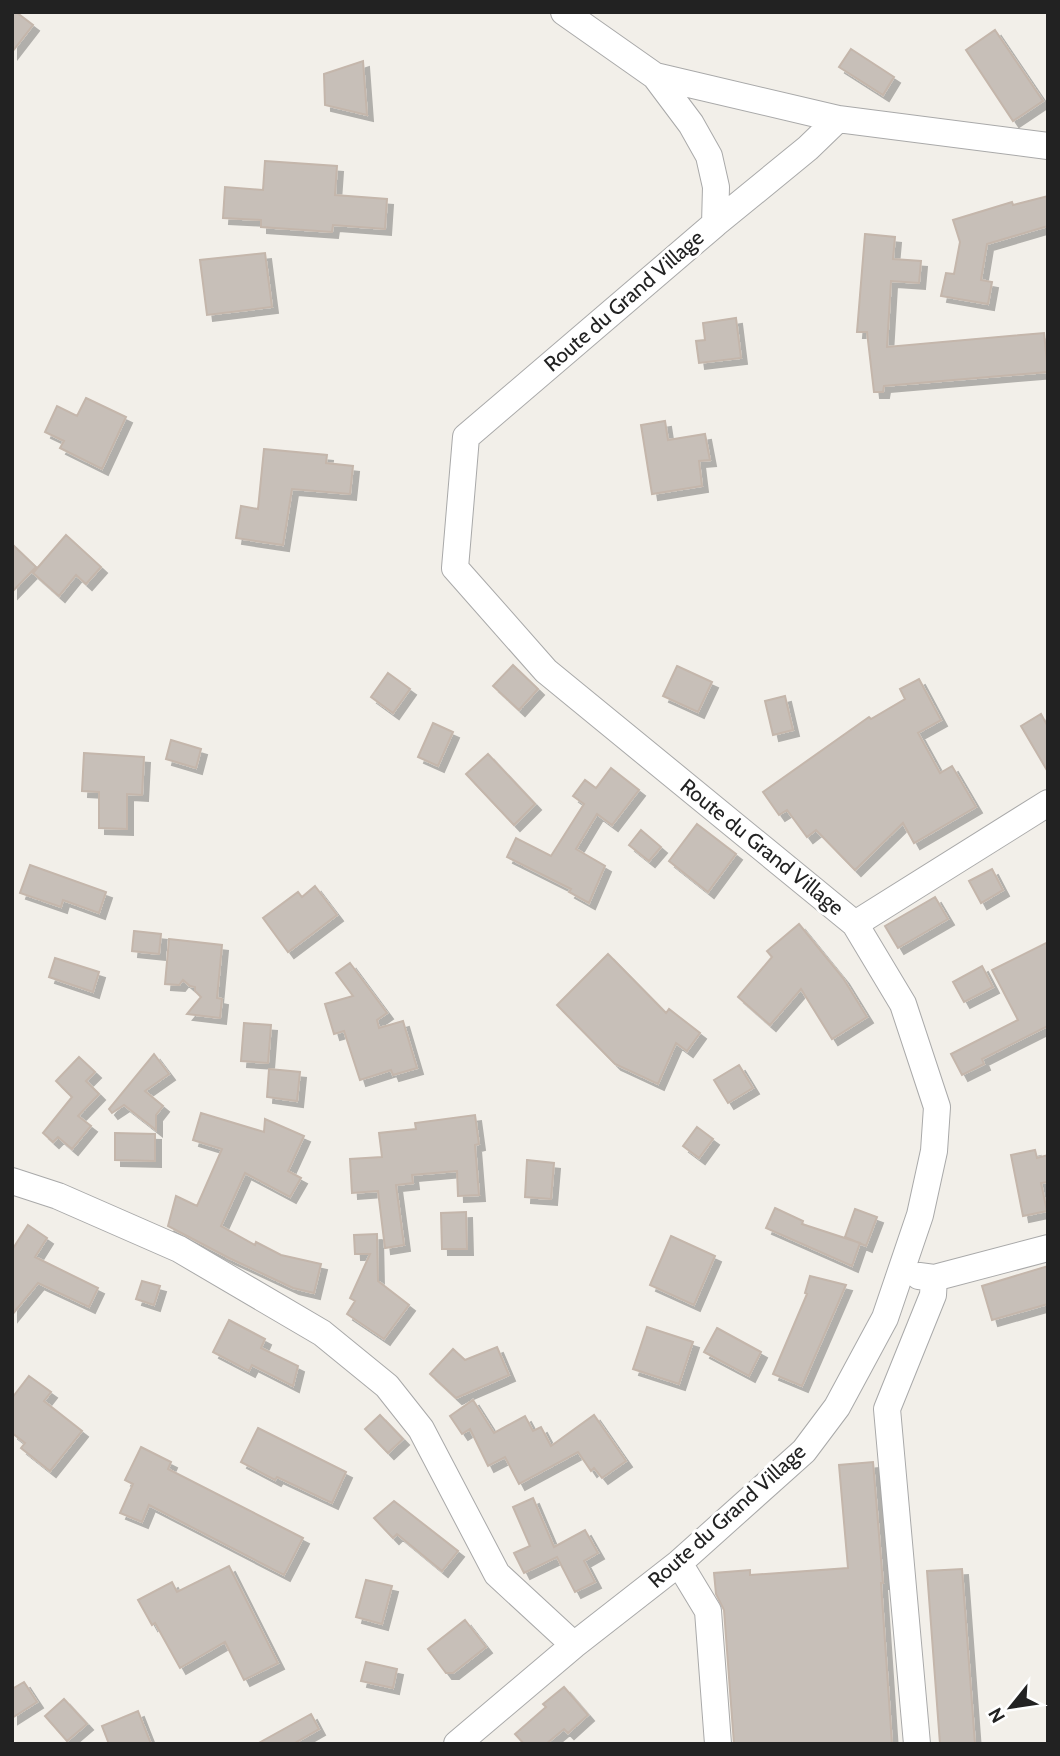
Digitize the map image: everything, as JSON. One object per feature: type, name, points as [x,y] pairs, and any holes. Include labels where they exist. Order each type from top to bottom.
[{"type":"street","name":"Route du Grand Village","points":[[457,1744],[574,1645],[679,1563],[803,1451],[837,1407],[877,1336],[920,1215],[934,1151],[937,1107],[903,1004],[855,924],[546,671],[455,568],[466,436],[715,224],[716,187],[709,156],[691,124],[655,76],[564,12]]},
{"type":"street","points":[[655,76],[838,119],[1048,146]]},
{"type":"street","points":[[715,224],[808,148],[838,119]]},
{"type":"street","points":[[855,924],[1048,803]]},
{"type":"street","points":[[12,1181],[58,1196],[179,1249],[322,1333],[387,1386],[421,1429],[497,1574],[574,1645]]},
{"type":"street","points":[[899,1275],[934,1278],[1048,1248]]},
{"type":"street","points":[[917,1744],[887,1409],[933,1295],[934,1278]]},
{"type":"street","points":[[679,1563],[708,1611],[719,1744]]},
{"type":"building","points":[[12,12],[16,12],[33,25],[12,52]]},
{"type":"building","points":[[995,30],[1043,101],[1013,121],[966,50]]},
{"type":"building","points":[[851,49],[894,77],[883,95],[839,67]]},
{"type":"building","points":[[363,61],[367,115],[325,105],[324,74]]},
{"type":"building","points":[[265,161],[337,166],[335,195],[387,199],[385,229],[333,225],[332,232],[261,227],[261,220],[223,218],[225,187],[263,190]]},
{"type":"building","points":[[1048,196],[1048,226],[987,244],[981,280],[992,282],[988,304],[941,296],[946,273],[954,274],[960,242],[953,220],[1012,202],[1013,205]]},
{"type":"building","points":[[865,234],[895,237],[893,259],[921,261],[919,283],[891,281],[887,347],[1044,333],[1048,372],[884,386],[883,392],[874,392],[867,332],[857,332]]},
{"type":"building","points":[[265,253],[272,307],[207,315],[200,260]]},
{"type":"building","points":[[736,318],[741,358],[699,363],[696,341],[705,340],[703,323]]},
{"type":"building","points":[[86,398],[126,417],[102,469],[60,448],[64,441],[45,432],[57,406],[77,416]]},
{"type":"building","points":[[665,421],[668,440],[705,434],[710,460],[699,461],[702,486],[652,494],[641,425]]},
{"type":"building","points":[[264,449],[327,455],[326,463],[353,466],[350,494],[292,489],[283,545],[236,538],[241,506],[258,509]]},
{"type":"building","points":[[66,535],[101,567],[86,584],[76,575],[59,596],[33,573]]},
{"type":"building","points":[[12,544],[36,567],[12,592]]},
{"type":"building","points":[[513,665],[538,689],[519,710],[493,686]]},
{"type":"building","points":[[677,666],[712,682],[698,712],[663,696]]},
{"type":"building","points":[[388,673],[410,689],[393,713],[371,697]]},
{"type":"building","points":[[919,679],[941,720],[918,733],[940,773],[952,766],[976,807],[914,843],[903,823],[855,870],[816,830],[807,837],[787,810],[779,815],[763,792],[869,717],[871,719],[905,699],[900,689]]},
{"type":"building","points":[[785,696],[793,730],[773,735],[765,701]]},
{"type":"building","points":[[1041,714],[1048,727],[1048,772],[1021,726]]},
{"type":"building","points":[[433,723],[453,732],[438,766],[418,757]]},
{"type":"building","points":[[171,740],[201,749],[196,768],[166,759]]},
{"type":"building","points":[[84,753],[144,757],[142,795],[127,794],[127,829],[99,828],[99,792],[82,791]]},
{"type":"building","points":[[488,754],[535,804],[514,825],[466,774]]},
{"type":"building","points":[[611,768],[639,790],[612,825],[597,814],[576,849],[605,866],[589,903],[569,892],[571,889],[507,857],[516,838],[551,856],[584,804],[573,796],[585,780],[596,788]]},
{"type":"building","points":[[697,824],[736,854],[708,892],[669,861]]},
{"type":"building","points":[[641,830],[661,847],[649,861],[629,845]]},
{"type":"building","points":[[30,865],[106,892],[99,913],[63,900],[61,907],[20,893]]},
{"type":"building","points":[[992,869],[1003,890],[981,903],[969,881]]},
{"type":"building","points":[[315,886],[337,915],[288,952],[263,918],[298,892],[302,897]]},
{"type":"building","points":[[935,897],[948,919],[898,948],[885,926]]},
{"type":"building","points":[[799,924],[843,978],[867,1017],[832,1039],[801,989],[770,1025],[738,997],[772,957],[767,951]]},
{"type":"building","points":[[134,931],[161,934],[159,954],[132,951]]},
{"type":"building","points":[[169,939],[222,945],[217,998],[222,999],[220,1018],[187,1014],[201,997],[195,987],[183,980],[179,985],[165,984]]},
{"type":"building","points":[[1048,942],[1048,1026],[982,1059],[984,1064],[962,1075],[951,1054],[1018,1020],[992,970]]},
{"type":"building","points":[[608,954],[666,1013],[669,1009],[700,1033],[687,1051],[676,1043],[658,1084],[615,1064],[557,1005]]},
{"type":"building","points":[[55,958],[99,972],[93,992],[49,977]]},
{"type":"building","points":[[350,963],[387,1013],[377,1020],[379,1028],[403,1021],[417,1068],[393,1075],[391,1070],[360,1080],[344,1031],[334,1034],[325,1004],[353,996],[336,973]]},
{"type":"building","points":[[982,966],[993,987],[964,1002],[953,982]]},
{"type":"building","points":[[244,1023],[271,1025],[268,1063],[241,1061]]},
{"type":"building","points":[[154,1054],[169,1074],[145,1091],[163,1106],[156,1115],[156,1130],[124,1105],[112,1113],[109,1109]]},
{"type":"building","points":[[79,1057],[95,1072],[86,1081],[99,1094],[78,1116],[91,1126],[72,1149],[58,1137],[53,1142],[43,1133],[72,1097],[56,1081]]},
{"type":"building","points":[[739,1065],[753,1088],[728,1103],[714,1080]]},
{"type":"building","points":[[269,1069],[300,1072],[297,1101],[267,1097]]},
{"type":"building","points":[[201,1113],[264,1132],[265,1119],[304,1136],[288,1171],[301,1178],[290,1197],[245,1173],[221,1226],[255,1245],[256,1242],[281,1255],[321,1264],[314,1293],[293,1288],[168,1226],[176,1196],[197,1206],[222,1149],[193,1140]]},
{"type":"building","points":[[475,1115],[479,1144],[475,1145],[479,1195],[458,1196],[457,1171],[412,1175],[413,1183],[396,1185],[404,1245],[385,1248],[378,1191],[352,1193],[350,1159],[382,1157],[379,1133],[416,1129],[415,1123]]},
{"type":"building","points":[[697,1127],[713,1139],[699,1158],[683,1146]]},
{"type":"building","points":[[115,1133],[155,1134],[155,1161],[115,1160]]},
{"type":"building","points":[[1035,1150],[1037,1158],[1048,1155],[1048,1182],[1041,1183],[1047,1211],[1023,1216],[1011,1155]]},
{"type":"building","points":[[527,1160],[554,1163],[551,1199],[525,1197]]},
{"type":"building","points":[[775,1208],[803,1221],[802,1224],[860,1243],[852,1266],[766,1228]]},
{"type":"building","points":[[855,1209],[877,1217],[866,1246],[845,1237]]},
{"type":"building","points":[[466,1212],[467,1249],[442,1249],[441,1213]]},
{"type":"building","points":[[28,1225],[47,1238],[35,1257],[98,1288],[89,1307],[38,1283],[12,1315],[12,1250]]},
{"type":"building","points":[[377,1234],[378,1281],[409,1305],[384,1339],[347,1314],[355,1301],[350,1298],[370,1254],[355,1254],[354,1235]]},
{"type":"building","points":[[671,1236],[715,1256],[694,1305],[650,1285]]},
{"type":"building","points":[[1048,1266],[1048,1304],[992,1320],[982,1286]]},
{"type":"building","points":[[810,1276],[846,1285],[802,1386],[773,1374],[807,1294],[805,1293]]},
{"type":"building","points":[[142,1281],[160,1286],[154,1305],[136,1299]]},
{"type":"building","points":[[229,1320],[265,1339],[261,1348],[298,1366],[293,1386],[252,1365],[249,1371],[213,1352]]},
{"type":"building","points":[[647,1327],[693,1342],[679,1384],[633,1369]]},
{"type":"building","points":[[717,1328],[761,1352],[749,1376],[704,1352]]},
{"type":"building","points":[[497,1347],[509,1375],[456,1398],[430,1374],[453,1349],[465,1360]]},
{"type":"building","points":[[29,1376],[51,1392],[44,1401],[82,1431],[50,1471],[21,1448],[25,1443],[12,1433],[12,1398]]},
{"type":"building","points":[[473,1400],[494,1433],[525,1416],[533,1431],[541,1427],[551,1446],[594,1415],[626,1461],[602,1478],[594,1468],[591,1471],[578,1452],[519,1484],[505,1457],[488,1466],[470,1429],[462,1434],[450,1416]]},
{"type":"building","points":[[380,1415],[403,1439],[388,1453],[365,1429]]},
{"type":"building","points":[[258,1428],[346,1472],[332,1503],[277,1477],[275,1480],[241,1462]]},
{"type":"building","points":[[141,1447],[171,1462],[168,1469],[303,1538],[284,1575],[149,1505],[142,1522],[120,1513],[133,1484],[125,1480]]},
{"type":"building","points":[[873,1462],[892,1744],[734,1744],[724,1610],[716,1594],[714,1573],[750,1570],[750,1575],[848,1568],[839,1465]]},
{"type":"building","points":[[533,1498],[554,1547],[585,1530],[598,1553],[584,1561],[595,1582],[575,1592],[557,1557],[524,1573],[514,1553],[530,1546],[513,1507]]},
{"type":"building","points":[[394,1501],[458,1551],[442,1571],[397,1534],[393,1538],[374,1518]]},
{"type":"building","points":[[229,1566],[278,1663],[244,1680],[225,1642],[180,1668],[155,1623],[152,1625],[138,1600],[172,1582],[177,1592]]},
{"type":"building","points":[[962,1569],[975,1744],[940,1744],[927,1571]]},
{"type":"building","points":[[366,1580],[392,1586],[382,1624],[356,1617]]},
{"type":"building","points":[[465,1620],[486,1647],[453,1673],[446,1673],[428,1649]]},
{"type":"building","points":[[366,1662],[397,1669],[393,1688],[361,1681]]},
{"type":"building","points":[[24,1682],[37,1702],[12,1718],[12,1689]]},
{"type":"building","points":[[564,1687],[588,1715],[568,1733],[564,1729],[546,1744],[524,1744],[515,1734],[546,1707],[543,1704]]},
{"type":"building","points":[[64,1699],[87,1724],[67,1741],[45,1716]]},
{"type":"building","points":[[138,1711],[151,1744],[109,1744],[102,1726]]},
{"type":"building","points":[[311,1714],[319,1729],[293,1744],[257,1744]]}]
